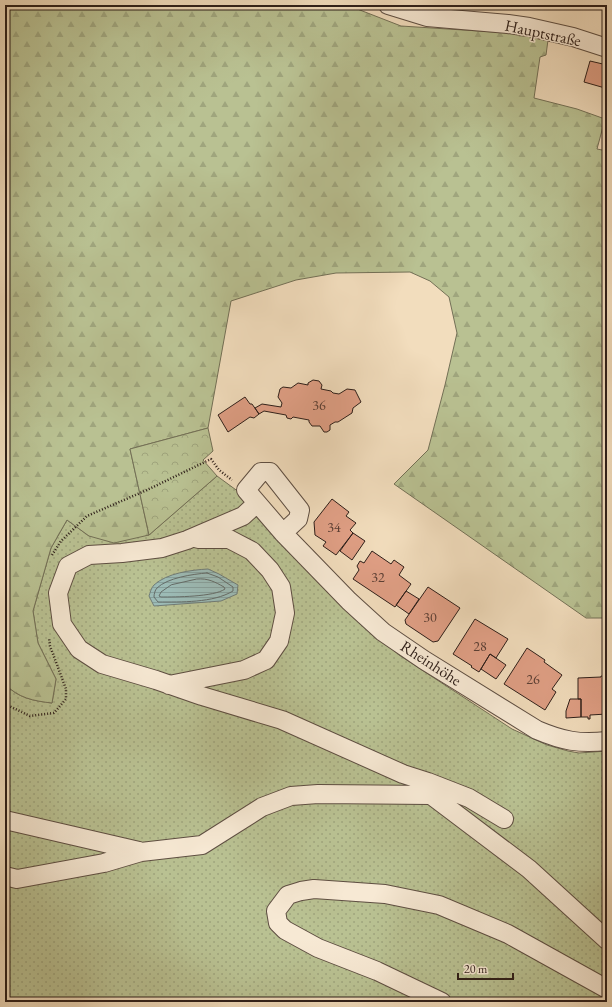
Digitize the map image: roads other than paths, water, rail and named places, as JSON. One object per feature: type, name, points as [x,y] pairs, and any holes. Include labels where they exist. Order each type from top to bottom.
[{"type":"street","name":"Hauptstraße","points":[[388,5],[416,10],[438,18],[494,22],[529,27],[573,37],[607,48]]},
{"type":"street","name":"Rheinhöhe","points":[[283,533],[298,519],[300,510],[270,472],[261,472],[246,490],[283,533],[366,617],[383,632],[424,660],[537,730],[570,742],[581,743],[607,741]]},
{"type":"street","points":[[257,503],[243,516],[187,540],[162,548],[89,555],[68,566],[58,593],[62,624],[79,649],[102,664],[282,720],[403,774],[429,789],[528,870],[607,940]]},
{"type":"street","points":[[167,685],[244,670],[266,660],[279,641],[285,613],[281,587],[270,570],[252,551],[229,539],[187,540]]},
{"type":"street","points":[[5,876],[17,879],[104,863],[141,852],[202,845],[262,807],[291,796],[429,789],[469,798],[504,819]]},
{"type":"street","points":[[5,820],[141,852]]},
{"type":"street","points":[[442,1002],[377,971],[318,948],[285,930],[278,922],[276,911],[288,895],[314,889],[385,894],[439,905],[508,934],[607,989]]},
{"type":"water","points":[[208,569],[238,585],[237,594],[221,601],[154,606],[149,596],[153,586],[159,581],[180,573]]}]
